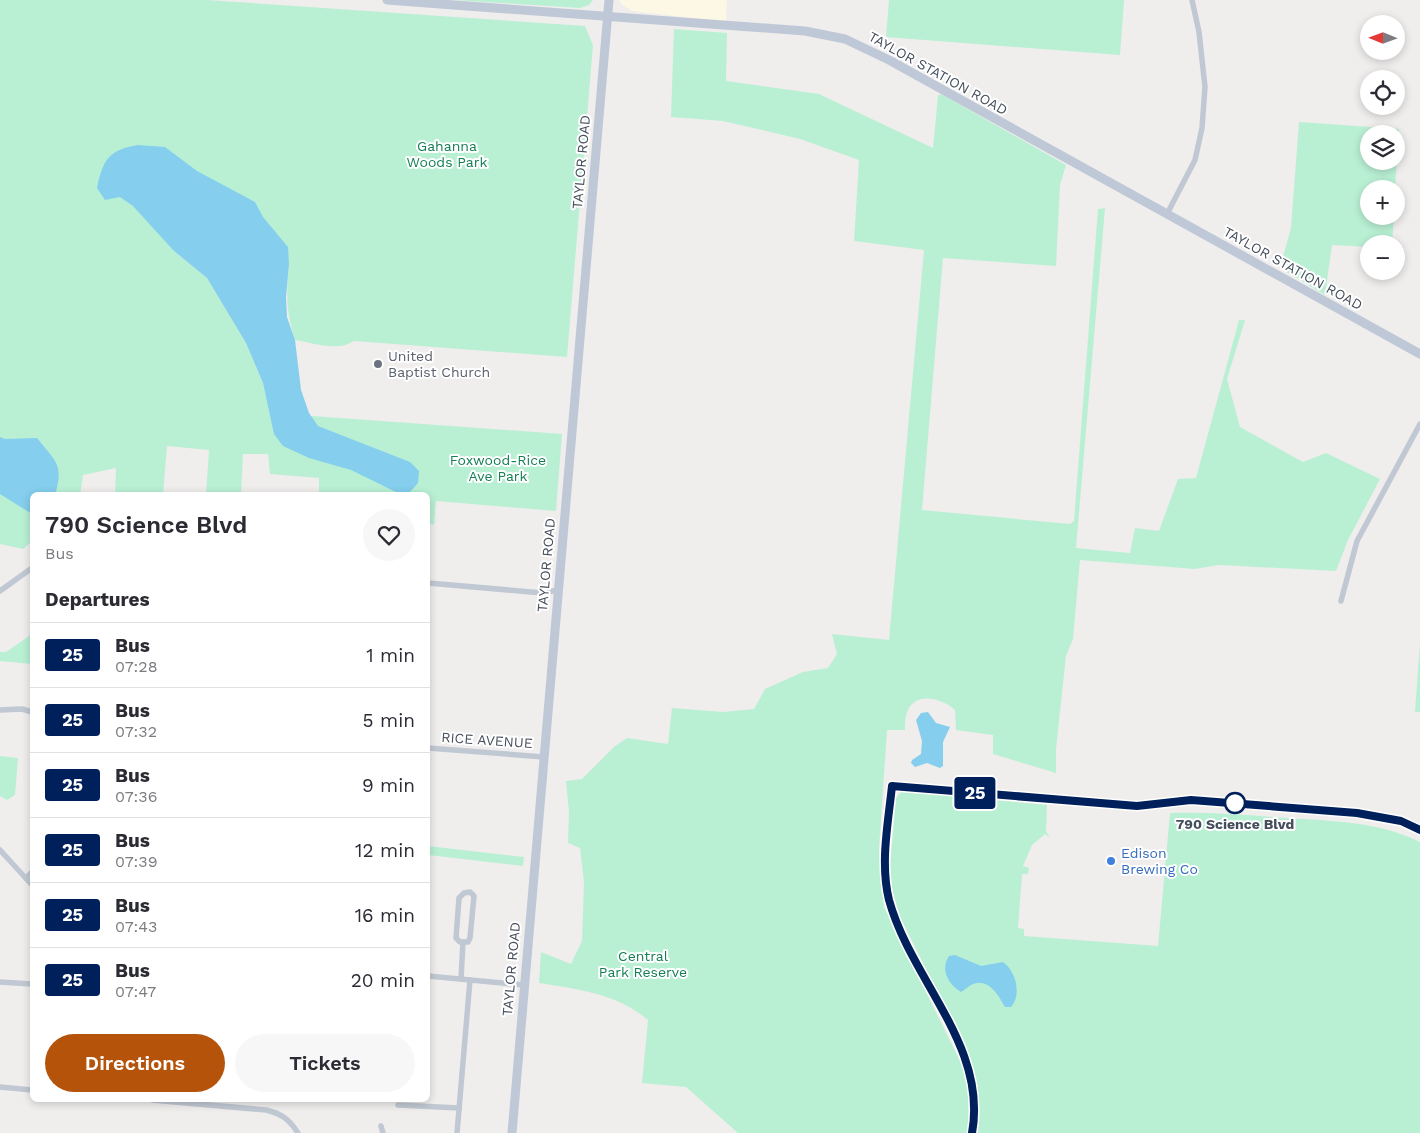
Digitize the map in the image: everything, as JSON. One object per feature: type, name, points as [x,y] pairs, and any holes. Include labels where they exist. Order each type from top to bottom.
[{"type":"main road","name":"TAYLOR STATION ROAD","points":[[387,0],[805,31],[845,39],[889,60],[1420,354]]},
{"type":"main road","name":"TAYLOR ROAD","points":[[512,1133],[609,0]]},
{"type":"street","points":[[1167,214],[1195,160],[1202,128],[1205,87],[1199,32],[1192,0]]},
{"type":"street","points":[[1342,602],[1357,541],[1420,424]]},
{"type":"street","points":[[0,590],[30,569]]},
{"type":"street","points":[[430,583],[543,593],[558,590]]},
{"type":"street","points":[[0,710],[22,709],[30,711]]},
{"type":"street","name":"RICE AVENUE","points":[[430,748],[544,757]]},
{"type":"street","points":[[972,1133],[975,1094],[969,1069],[902,932],[890,901],[884,870],[892,786],[1137,806],[1191,800],[1357,813],[1401,821],[1420,830]]},
{"type":"street","points":[[0,850],[30,883]]},
{"type":"street","points":[[26,878],[30,874]]},
{"type":"street","points":[[470,892],[474,896],[470,938],[468,942],[463,942],[456,938],[459,898],[464,893],[470,892]]},
{"type":"street","points":[[461,979],[463,942]]},
{"type":"street","points":[[430,976],[524,984]]},
{"type":"street","points":[[457,1133],[470,980]]},
{"type":"street","points":[[0,982],[30,984]]},
{"type":"street","points":[[0,1087],[30,1090]]},
{"type":"street","points":[[175,1102],[266,1110],[279,1113],[290,1121],[298,1133]]},
{"type":"street","points":[[398,1105],[459,1108]]},
{"type":"shaded area","points":[[619,0],[727,0],[726,22],[632,11],[621,4]]},
{"type":"green space","name":"Gahanna Woods Park","points":[[0,0],[207,0],[585,26],[593,45],[567,357],[354,341],[340,346],[333,346],[295,340],[288,302],[289,264],[174,251],[207,278],[246,343],[263,383],[270,413],[562,434],[556,511],[436,501],[434,525],[430,524],[430,492],[319,492],[319,478],[270,474],[268,454],[243,454],[241,492],[206,492],[209,450],[167,446],[163,492],[115,492],[116,468],[83,475],[80,492],[30,492],[30,543],[23,549],[0,544]]},
{"type":"green space","points":[[453,0],[593,0],[589,5],[580,8]]},
{"type":"green space","points":[[889,0],[1124,0],[1120,55],[886,37]]},
{"type":"green space","name":"Central Park Reserve","points":[[674,29],[727,33],[726,81],[819,94],[933,148],[938,96],[941,94],[1066,165],[1060,185],[1056,266],[943,258],[922,510],[1070,524],[1074,521],[1098,209],[1105,208],[1076,548],[1130,553],[1135,528],[1159,531],[1178,479],[1196,478],[1239,320],[1245,320],[1227,379],[1240,427],[1303,462],[1326,453],[1380,479],[1348,540],[1336,571],[1219,565],[1195,569],[1080,560],[1073,639],[1066,656],[1056,749],[1056,773],[993,754],[993,735],[956,730],[955,710],[937,700],[917,700],[907,712],[905,730],[887,730],[879,849],[884,907],[961,1063],[969,1098],[967,1133],[738,1133],[686,1087],[642,1083],[648,1020],[624,1004],[610,998],[582,990],[539,983],[541,952],[571,964],[582,941],[584,882],[580,848],[568,843],[569,812],[566,781],[582,779],[614,747],[627,738],[668,744],[672,708],[723,712],[754,709],[765,689],[803,672],[828,668],[837,654],[832,634],[889,640],[924,250],[854,241],[859,160],[800,139],[723,121],[671,117]]},
{"type":"green space","points":[[1299,122],[1360,126],[1360,170],[1396,170],[1396,180],[1360,180],[1360,225],[1393,225],[1393,235],[1360,235],[1360,247],[1332,245],[1325,295],[1280,268],[1291,228]]},
{"type":"green space","points":[[30,635],[30,664],[0,661],[0,652],[6,652]]},
{"type":"green space","points":[[1420,643],[1420,712],[1415,712]]},
{"type":"green space","points":[[0,756],[18,758],[15,795],[7,800],[0,796]]},
{"type":"green space","points":[[902,791],[1047,805],[1046,831],[1050,838],[1045,834],[1032,845],[1023,866],[1029,868],[1028,874],[1022,874],[1018,928],[1024,929],[1024,936],[1158,946],[1170,813],[1228,814],[1354,823],[1387,830],[1420,842],[1420,1133],[978,1133],[978,1091],[971,1061],[899,915],[892,888],[890,867],[896,798]]},
{"type":"green space","points":[[430,846],[524,857],[523,866],[430,855]]},
{"type":"water","points":[[138,145],[165,147],[197,171],[255,202],[263,217],[288,247],[287,317],[295,340],[301,390],[309,413],[318,426],[410,462],[419,471],[418,483],[410,492],[396,492],[351,470],[309,458],[283,446],[274,434],[263,383],[246,343],[207,278],[174,251],[133,206],[120,197],[105,200],[97,188],[105,163],[114,153]]},
{"type":"water","points":[[0,437],[5,439],[37,438],[56,464],[59,476],[56,492],[30,492],[30,513],[0,494]]},
{"type":"water","points":[[928,712],[936,723],[950,727],[943,742],[943,766],[940,768],[927,763],[915,767],[911,763],[912,760],[921,754],[922,741],[916,720],[921,713]]},
{"type":"water","points":[[955,955],[981,966],[1003,962],[1008,966],[1014,977],[1017,990],[1011,1007],[1005,1007],[992,988],[983,983],[971,985],[961,992],[956,989],[949,981],[945,971],[946,961],[949,956]]},
{"type":"bus line","name":"25","points":[[972,1133],[975,1108],[973,1080],[964,1056],[902,932],[894,914],[886,885],[884,870],[892,786],[1137,806],[1154,806],[1191,800],[1357,813],[1401,821],[1420,830]]},
{"type":"place","name":"United Baptist Church","points":[[378,364]]},
{"type":"place","name":"790 Science Blvd","points":[[1235,803]]},
{"type":"place","name":"Edison Brewing Co","points":[[1111,861]]},
{"type":"park label","name":"Foxwood-Rice Ave Park","points":[[498,468]]}]
